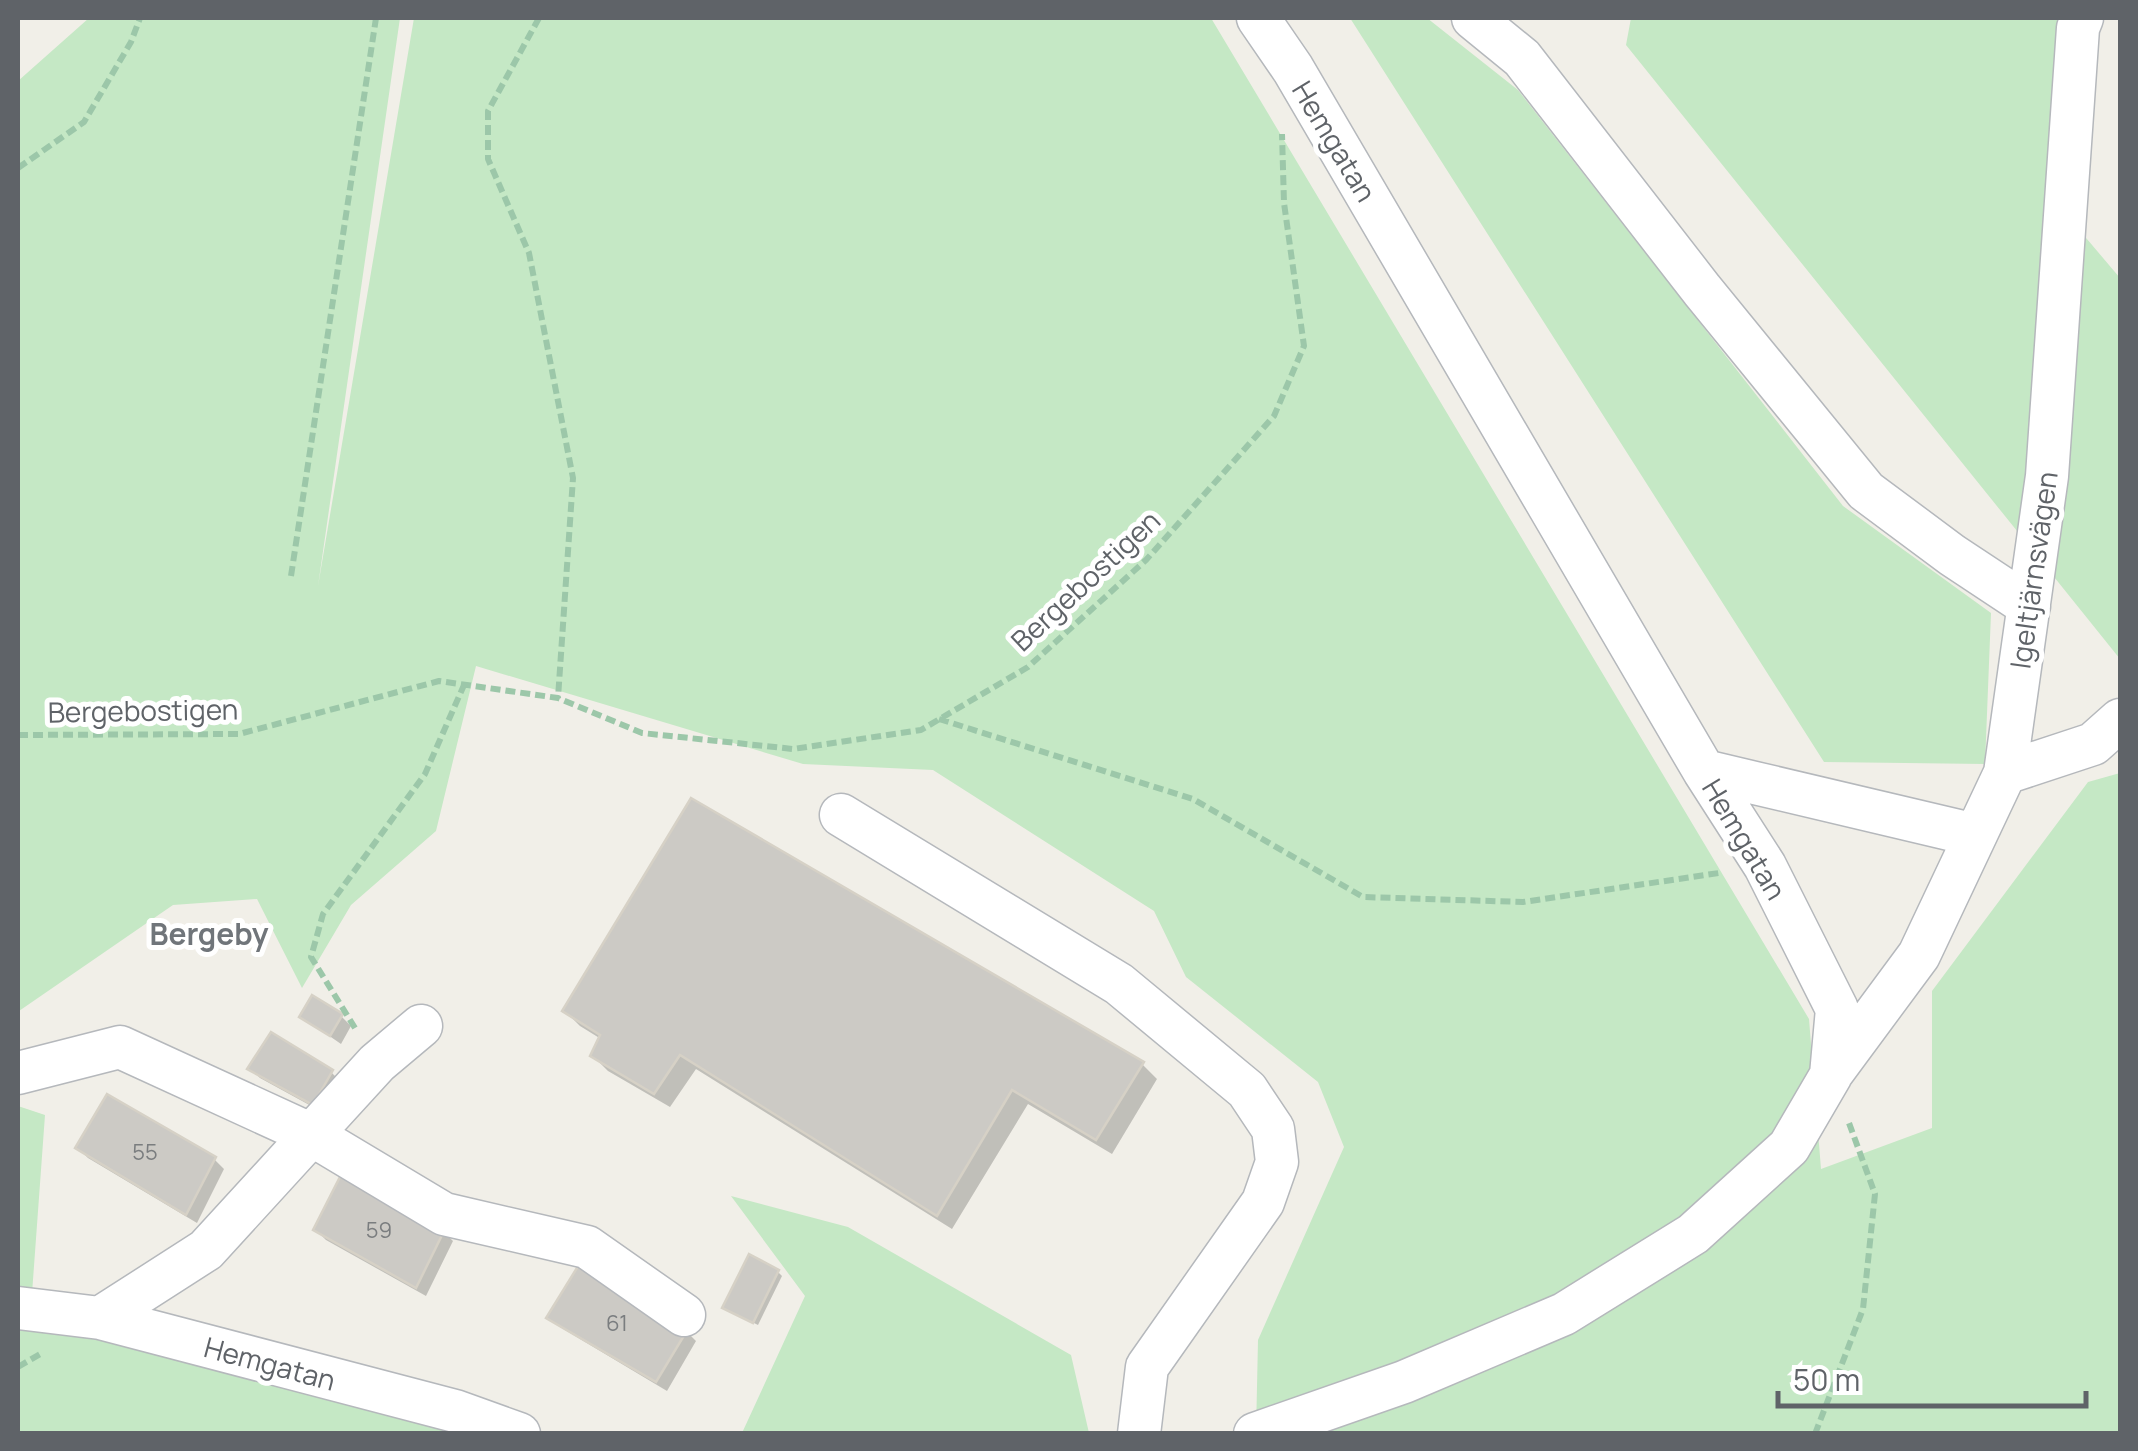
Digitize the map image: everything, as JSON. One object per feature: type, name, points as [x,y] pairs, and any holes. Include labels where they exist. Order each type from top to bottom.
[{"type":"street","name":"Hemgatan","points":[[1255,1434],[1404,1382],[1564,1314],[1693,1234],[1789,1147],[1831,1075],[1837,1010],[1765,866],[1704,771],[1292,69],[1258,18]]},
{"type":"street","points":[[1473,18],[1522,58],[1702,290],[1866,491],[2029,606]]},
{"type":"street","name":"Igeltjärnsvägen","points":[[1831,1075],[1919,955],[2005,773],[2048,476],[2076,47],[2082,18]]},
{"type":"street","points":[[2005,773],[2093,744],[2120,720]]},
{"type":"street","points":[[1704,771],[1975,835]]},
{"type":"street","points":[[841,815],[1119,984],[1247,1090],[1273,1129],[1277,1162],[1263,1202],[1147,1366],[1139,1434]]},
{"type":"street","points":[[100,1318],[206,1250],[377,1063],[421,1026]]},
{"type":"street","points":[[18,1073],[120,1047],[312,1135],[444,1214],[587,1247],[684,1315]]},
{"type":"street","name":"Hemgatan","points":[[18,1308],[100,1318],[455,1411],[519,1434]]},
{"type":"path","points":[[18,168],[84,122],[131,42],[140,18]]},
{"type":"path","points":[[291,576],[376,18]]},
{"type":"path","points":[[538,18],[488,111],[488,159],[529,253],[572,478],[558,698]]},
{"type":"path","name":"Bergebostigen","points":[[18,735],[239,734],[439,681],[558,698],[642,733],[792,749],[921,730],[1028,668],[1146,560],[1274,416],[1304,346],[1283,186],[1281,120],[1292,69]]},
{"type":"path","points":[[377,1063],[310,958],[323,914],[426,774],[464,685]]},
{"type":"path","points":[[940,719],[1192,799],[1364,896],[1524,902],[1765,866]]},
{"type":"path","points":[[1815,1434],[1863,1309],[1875,1194],[1831,1075]]},
{"type":"green space","points":[[89,18],[400,18],[318,586],[414,18],[1211,18],[1809,1019],[1821,1169],[1932,1128],[1932,991],[2088,782],[2120,773],[2120,1433],[1256,1433],[1258,1340],[1344,1147],[1318,1082],[1186,977],[1154,911],[933,770],[803,764],[476,666],[436,831],[351,905],[302,988],[257,899],[173,905],[19,1011],[18,81]]},
{"type":"green space","points":[[1350,18],[1427,18],[1518,90],[1843,506],[1991,613],[1985,764],[1824,762]]},
{"type":"green space","points":[[1631,18],[2076,18],[2048,193],[2120,278],[2120,659],[1626,45]]},
{"type":"green space","points":[[18,1106],[45,1115],[30,1321],[480,1434],[18,1434]]},
{"type":"green space","points":[[731,1196],[848,1227],[1071,1355],[1089,1433],[742,1433],[805,1296]]},
{"type":"building","points":[[691,798],[1144,1062],[1096,1140],[1012,1090],[937,1216],[680,1055],[654,1094],[590,1056],[600,1035],[562,1011]]},
{"type":"building","points":[[312,995],[343,1014],[330,1036],[299,1017]]},
{"type":"building","points":[[271,1032],[333,1070],[313,1105],[247,1069]]},
{"type":"building","points":[[107,1094],[216,1157],[186,1215],[75,1148]]},
{"type":"building","points":[[343,1171],[445,1229],[416,1288],[313,1230]]},
{"type":"building","points":[[749,1254],[779,1270],[753,1323],[722,1308]]},
{"type":"building","points":[[580,1263],[688,1329],[656,1382],[546,1318]]},
{"type":"district","name":"Bergeby","points":[[209,933]]}]
